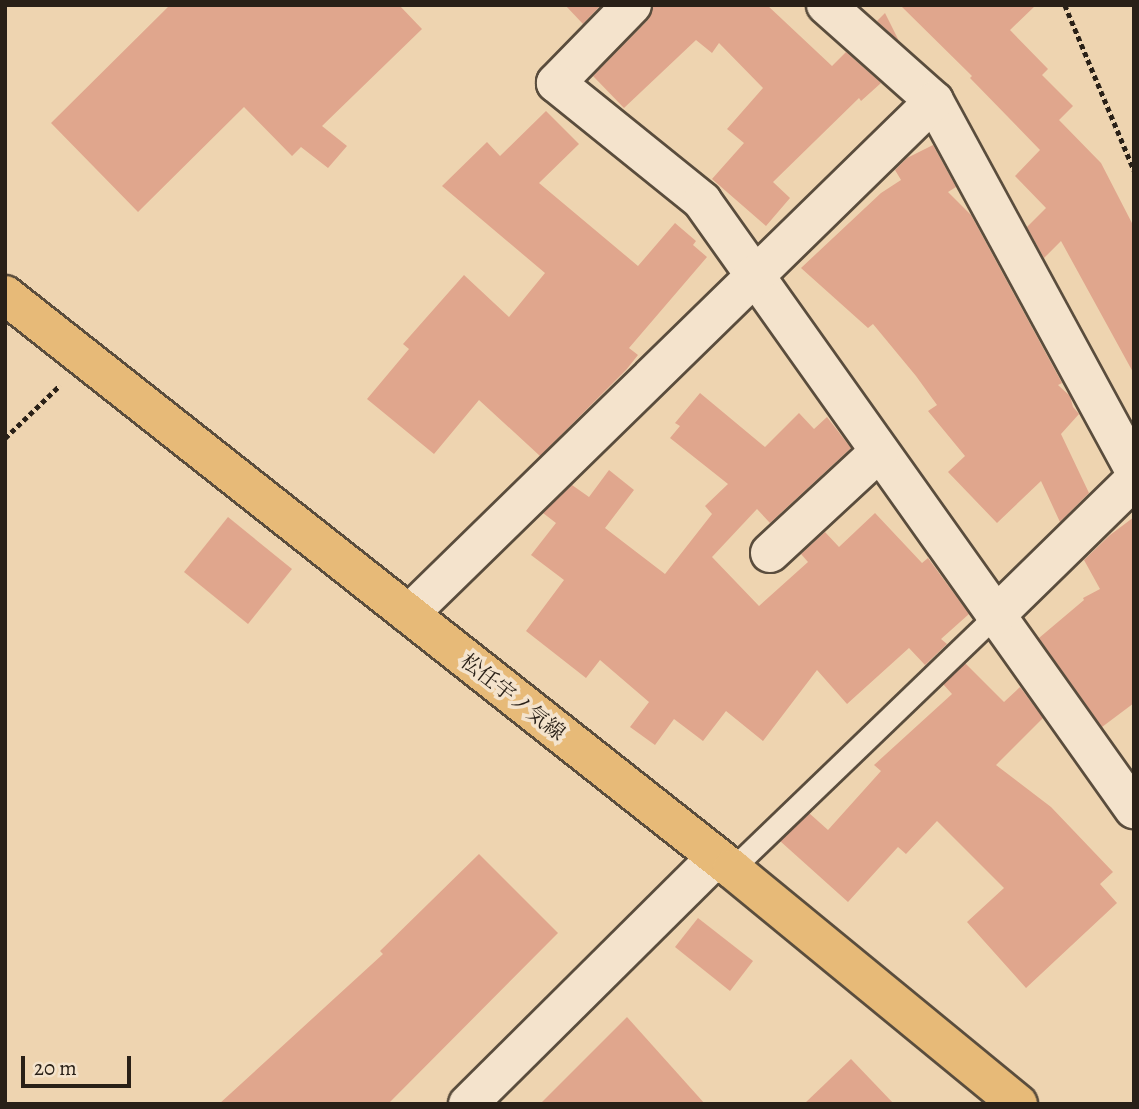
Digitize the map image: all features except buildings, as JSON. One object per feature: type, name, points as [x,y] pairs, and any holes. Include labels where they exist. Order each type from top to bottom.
[{"type":"main road","name":"松任宇ノ気線","points":[[5,295],[724,863],[1017,1104]]},
{"type":"street","points":[[632,5],[556,83],[702,201],[1134,809]]},
{"type":"street","points":[[826,5],[934,101],[1134,469]]},
{"type":"street","points":[[409,614],[934,101]]},
{"type":"street","points":[[770,552],[880,452]]},
{"type":"street","points":[[995,616],[1134,480]]},
{"type":"street","points":[[468,1104],[724,863]]},
{"type":"lane","points":[[724,863],[995,616]]},
{"type":"path","points":[[1065,5],[1134,170]]},
{"type":"path","points":[[5,438],[86,359]]}]
